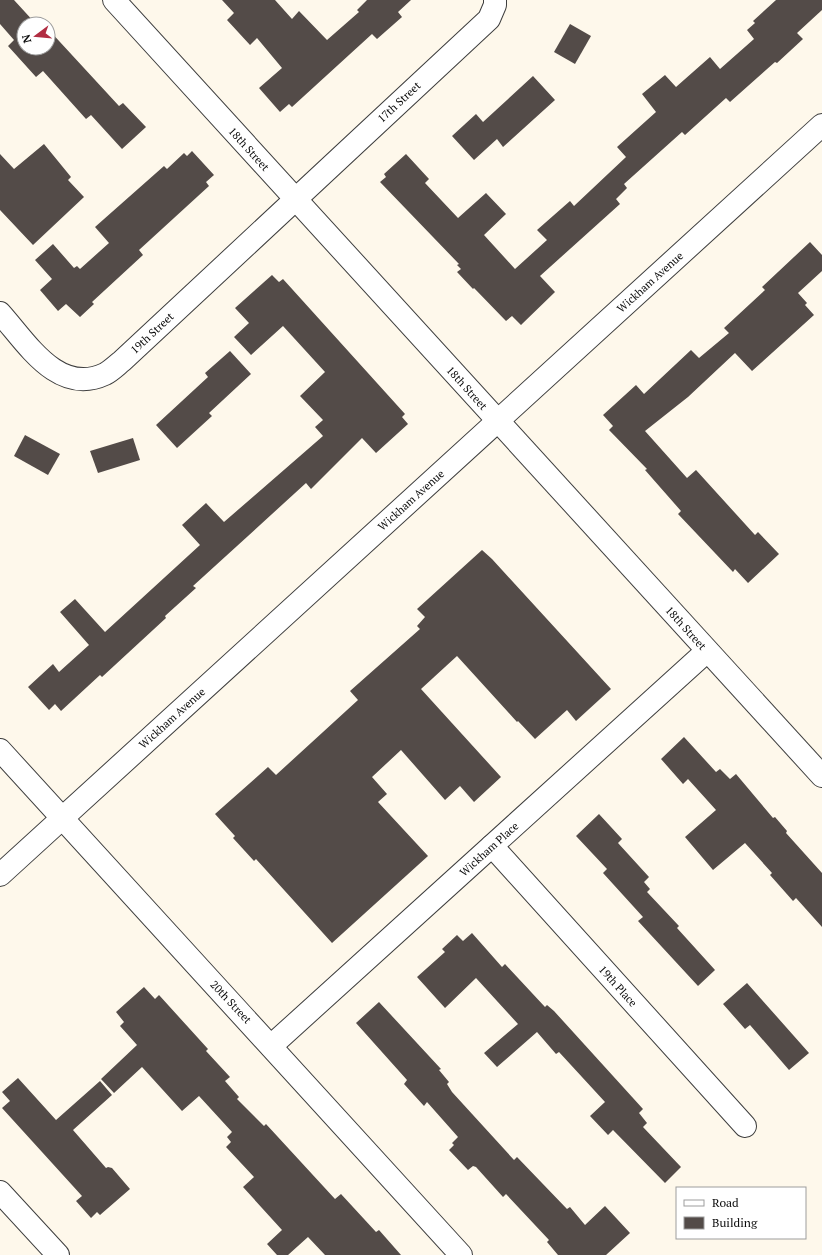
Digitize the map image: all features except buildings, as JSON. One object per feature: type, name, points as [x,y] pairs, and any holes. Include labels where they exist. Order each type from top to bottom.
[{"type":"street","name":"18th Street","points":[[114,0],[822,776]]},
{"type":"street","name":"17th Street","points":[[295,199],[488,19],[495,0]]},
{"type":"street","name":"Wickham Avenue","points":[[0,875],[822,125]]},
{"type":"street","name":"19th Street","points":[[0,313],[52,370],[64,377],[83,380],[105,374],[122,361],[295,199]]},
{"type":"street","name":"Wickham Place","points":[[271,1046],[708,651]]},
{"type":"street","name":"20th Street","points":[[0,750],[461,1255]]},
{"type":"street","name":"19th Place","points":[[492,846],[745,1126]]},
{"type":"street","points":[[0,1192],[58,1255]]}]
